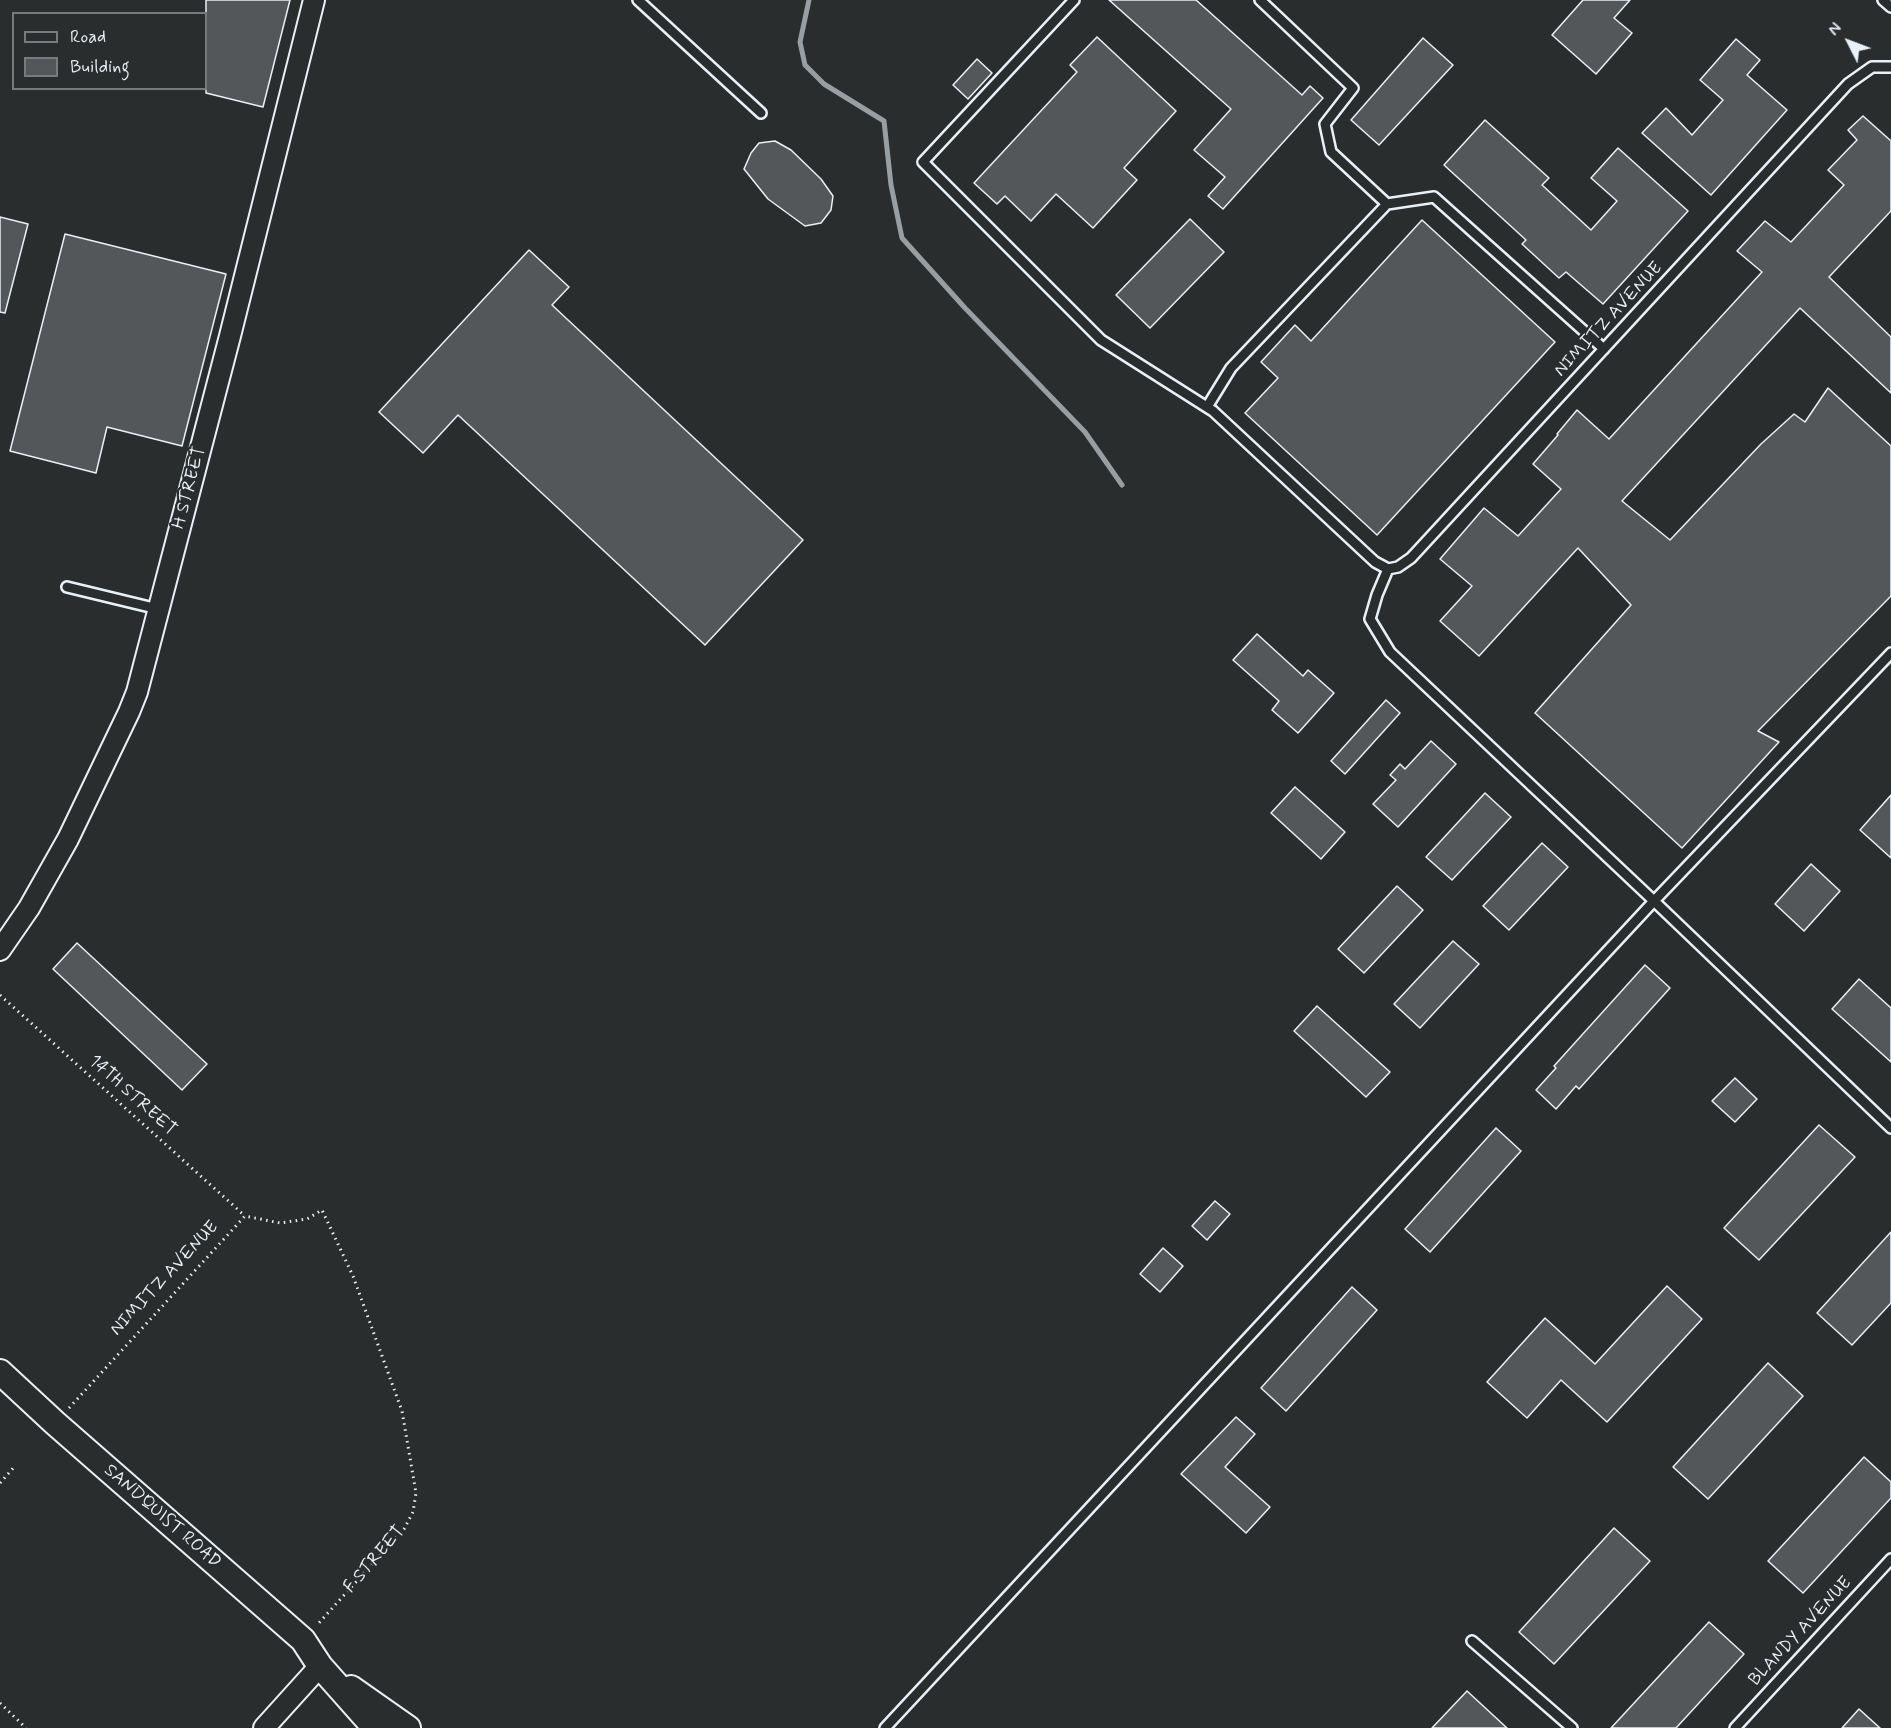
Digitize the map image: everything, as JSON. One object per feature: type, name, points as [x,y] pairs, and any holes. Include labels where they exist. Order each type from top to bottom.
[{"type":"street","name":"H STREET","points":[[0,950],[29,908],[68,839],[129,712],[230,336],[314,0]]},
{"type":"street","name":"SANDQUIST ROAD","points":[[0,1372],[303,1640],[320,1666],[375,1728]]},
{"type":"street","name":"SANDQUIST ROAD","points":[[320,1666],[408,1728]]},
{"type":"street","points":[[264,1728],[320,1666]]},
{"type":"lane","points":[[638,0],[761,113]]},
{"type":"lane","points":[[1074,0],[923,162],[1101,340],[1207,407],[1375,562],[1388,569],[1370,619],[1390,652],[1891,1128]]},
{"type":"lane","points":[[1260,0],[1353,88],[1325,124],[1331,152],[1387,204]]},
{"type":"lane","points":[[1883,0],[1891,7]]},
{"type":"lane","name":"NIMITZ AVENUE","points":[[1388,569],[1398,567],[1411,558],[1848,84],[1872,67],[1891,67]]},
{"type":"lane","points":[[1207,407],[1232,368],[1387,204],[1434,197],[1604,349]]},
{"type":"lane","points":[[67,586],[158,609]]},
{"type":"lane","points":[[885,1728],[1654,901],[1891,653]]},
{"type":"lane","name":"BLANDY AVENUE","points":[[1736,1728],[1891,1559]]},
{"type":"lane","points":[[1472,1641],[1572,1728]]},
{"type":"path","name":"14TH STREET","points":[[0,995],[245,1216]]},
{"type":"path","name":"NIMITZ AVENUE","points":[[55,1423],[245,1216],[280,1224],[307,1219],[321,1210],[353,1276],[402,1412],[412,1467]]},
{"type":"path","points":[[0,1483],[15,1466]]},
{"type":"path","name":"F STREET","points":[[303,1640],[404,1529],[413,1512],[416,1493],[412,1467]]},
{"type":"path","points":[[0,1703],[26,1728]]},
{"type":"building","points":[[206,0],[290,0],[263,107],[206,93]]},
{"type":"building","points":[[1109,0],[1196,0],[1302,95],[1310,86],[1323,98],[1223,209],[1208,196],[1225,177],[1194,150],[1231,109]]},
{"type":"building","points":[[1583,0],[1630,0],[1614,18],[1632,33],[1596,74],[1552,35]]},
{"type":"building","points":[[1097,37],[1176,111],[1124,168],[1137,180],[1093,228],[1056,194],[1031,221],[1005,196],[997,204],[974,183],[1077,72],[1070,65]]},
{"type":"building","points":[[1423,38],[1453,65],[1379,145],[1351,120]]},
{"type":"building","points":[[1736,39],[1760,60],[1747,75],[1787,110],[1711,195],[1642,133],[1666,108],[1692,135],[1723,100],[1700,80]]},
{"type":"building","points":[[977,59],[992,73],[968,99],[953,85]]},
{"type":"building","points":[[1863,116],[1891,141],[1891,211],[1829,277],[1891,337],[1891,393],[1800,308],[1622,501],[1670,540],[1761,444],[1794,414],[1805,422],[1828,388],[1891,446],[1891,596],[1758,731],[1779,742],[1682,848],[1535,713],[1631,605],[1578,548],[1479,656],[1440,621],[1472,586],[1440,559],[1484,508],[1518,536],[1561,489],[1533,464],[1557,434],[1577,410],[1609,439],[1762,272],[1737,251],[1765,221],[1791,242],[1844,185],[1828,170],[1857,140],[1848,130]]},
{"type":"building","points":[[1485,120],[1549,178],[1542,185],[1591,230],[1617,201],[1591,178],[1618,148],[1688,211],[1603,304],[1566,272],[1559,278],[1522,244],[1526,240],[1444,165]]},
{"type":"building","points":[[775,141],[791,150],[821,179],[833,196],[831,210],[821,223],[805,226],[768,199],[744,169],[751,153],[759,143]]},
{"type":"building","points":[[0,217],[28,224],[5,313],[0,312]]},
{"type":"building","points":[[1190,219],[1224,252],[1150,328],[1116,295]]},
{"type":"building","points":[[1422,220],[1555,342],[1377,535],[1245,413],[1278,378],[1261,362],[1295,325],[1311,341]]},
{"type":"building","points":[[65,234],[226,274],[182,446],[107,427],[96,473],[10,451]]},
{"type":"building","points":[[529,250],[569,287],[552,305],[803,540],[705,645],[458,415],[423,453],[379,412]]},
{"type":"building","points":[[1257,634],[1303,676],[1308,670],[1334,693],[1298,733],[1272,710],[1279,701],[1233,660]]},
{"type":"building","points":[[1386,700],[1400,713],[1345,774],[1331,761]]},
{"type":"building","points":[[1431,741],[1456,764],[1398,827],[1373,804],[1396,780],[1390,775],[1400,764],[1405,769]]},
{"type":"building","points":[[1295,787],[1345,832],[1321,859],[1271,813]]},
{"type":"building","points":[[1485,793],[1511,817],[1452,880],[1426,857]]},
{"type":"building","points":[[1891,795],[1891,858],[1860,830]]},
{"type":"building","points":[[1542,843],[1568,867],[1509,930],[1483,906]]},
{"type":"building","points":[[1811,864],[1840,891],[1804,931],[1775,904]]},
{"type":"building","points":[[1397,886],[1423,910],[1364,973],[1338,949]]},
{"type":"building","points":[[1453,941],[1479,964],[1420,1028],[1394,1004]]},
{"type":"building","points":[[77,943],[207,1064],[182,1090],[53,969]]},
{"type":"building","points":[[1645,965],[1670,988],[1579,1089],[1576,1086],[1556,1109],[1536,1090],[1556,1068],[1554,1066]]},
{"type":"building","points":[[1859,979],[1891,1008],[1891,1062],[1832,1009]]},
{"type":"building","points":[[1317,1006],[1390,1072],[1366,1097],[1294,1031]]},
{"type":"building","points":[[1735,1078],[1757,1099],[1735,1122],[1712,1101]]},
{"type":"building","points":[[1819,1125],[1855,1157],[1759,1260],[1724,1228]]},
{"type":"building","points":[[1496,1128],[1521,1151],[1430,1252],[1405,1229]]},
{"type":"building","points":[[1215,1201],[1230,1214],[1207,1240],[1192,1226]]},
{"type":"building","points":[[1891,1232],[1891,1303],[1852,1345],[1817,1313]]},
{"type":"building","points":[[1163,1248],[1183,1266],[1160,1292],[1140,1274]]},
{"type":"building","points":[[1667,1286],[1702,1319],[1607,1422],[1561,1380],[1527,1418],[1487,1382],[1545,1318],[1595,1364]]},
{"type":"building","points":[[1352,1287],[1377,1310],[1286,1411],[1261,1388]]},
{"type":"building","points":[[1768,1363],[1803,1396],[1708,1499],[1673,1467]]},
{"type":"building","points":[[1236,1417],[1255,1434],[1225,1467],[1270,1507],[1246,1533],[1181,1474]]},
{"type":"building","points":[[1864,1457],[1891,1482],[1891,1498],[1803,1593],[1768,1561]]},
{"type":"building","points":[[1614,1528],[1650,1561],[1554,1664],[1519,1632]]},
{"type":"building","points":[[1709,1622],[1744,1654],[1676,1728],[1611,1728]]},
{"type":"building","points":[[1467,1691],[1507,1728],[1432,1728]]},
{"type":"building","points":[[1859,1709],[1880,1728],[1842,1728]]},
{"type":"waterway","points":[[809,0],[800,42],[805,65],[824,84],[884,121],[891,185],[902,238],[965,308],[1085,432],[1122,485]]}]
